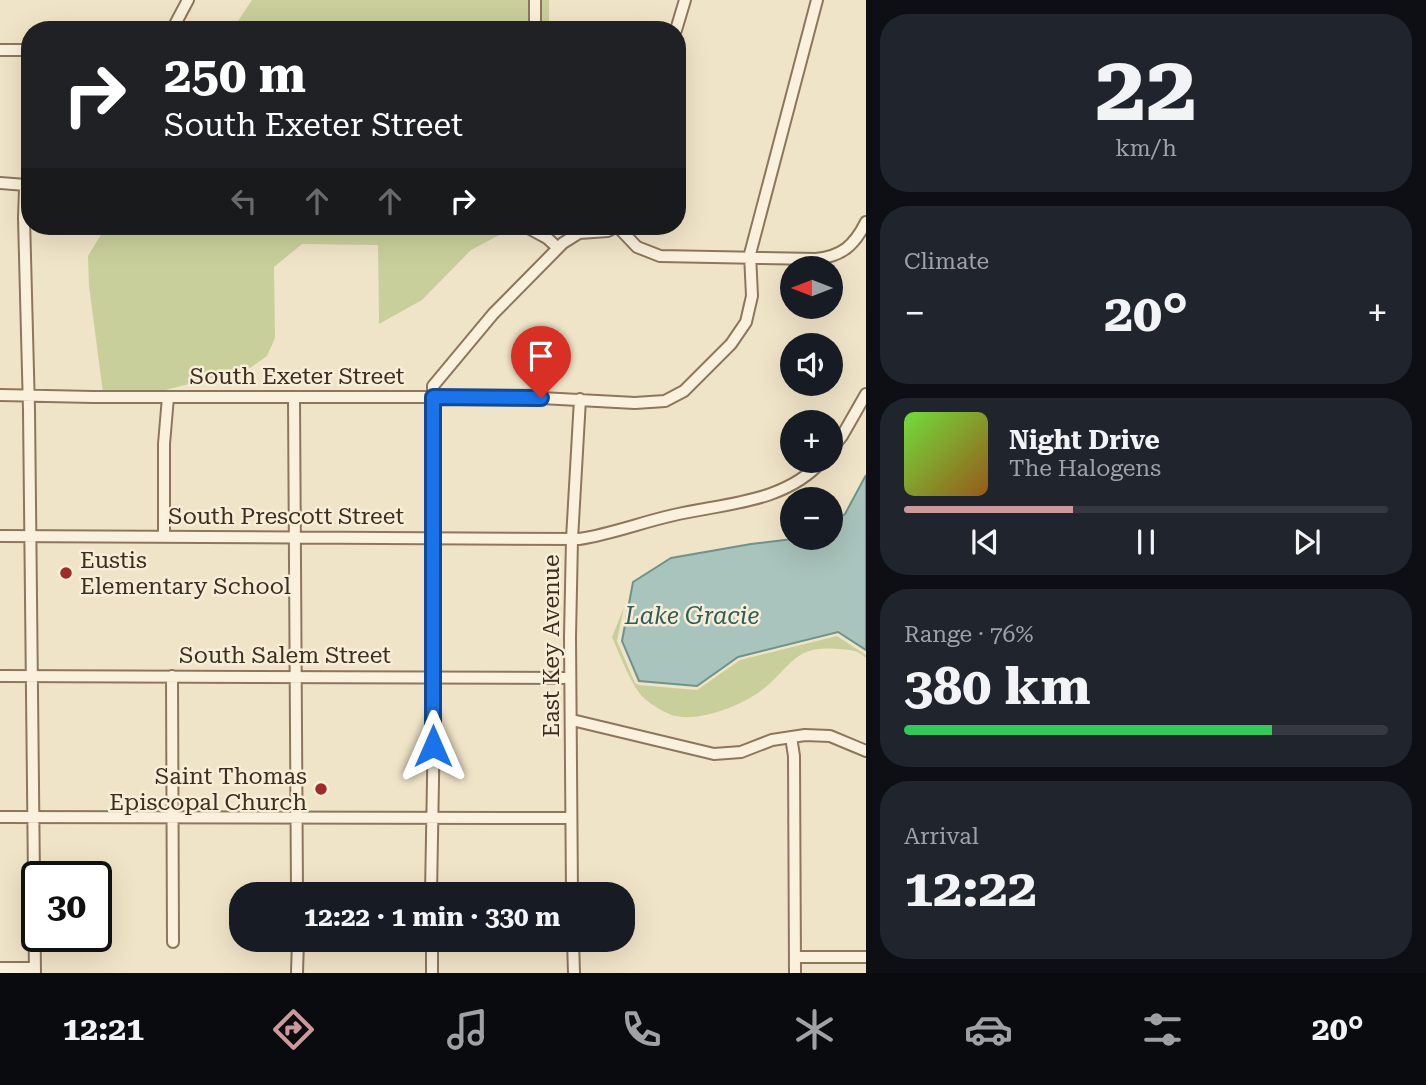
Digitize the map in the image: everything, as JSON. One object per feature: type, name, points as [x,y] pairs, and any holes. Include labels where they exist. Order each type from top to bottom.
[{"type":"street","points":[[177,21],[188,0]]},
{"type":"street","points":[[535,0],[535,21]]},
{"type":"street","points":[[679,21],[685,0]]},
{"type":"street","name":"South Exeter Street","points":[[0,395],[433,397],[654,403],[674,397],[684,391],[731,344],[746,321],[752,296],[750,257],[760,211],[817,0]]},
{"type":"street","points":[[0,50],[21,50]]},
{"type":"street","points":[[0,183],[21,182]]},
{"type":"street","points":[[626,235],[637,247],[660,256],[816,258],[838,255],[854,243],[866,222]]},
{"type":"street","points":[[0,968],[35,970],[29,396],[24,235]]},
{"type":"street","points":[[542,235],[558,248]]},
{"type":"street","points":[[431,882],[433,386],[493,314],[558,248],[576,235]]},
{"type":"street","points":[[843,434],[866,394]]},
{"type":"street","points":[[164,537],[164,444],[168,397]]},
{"type":"street","points":[[294,398],[297,882]]},
{"type":"street","name":"East Key Avenue","points":[[572,882],[572,539],[580,399]]},
{"type":"street","name":"South Prescott Street","points":[[0,536],[572,539],[593,537],[670,516],[765,497],[810,473]]},
{"type":"street","points":[[172,676],[173,942]]},
{"type":"street","name":"South Salem Street","points":[[0,677],[570,678]]},
{"type":"street","points":[[572,720],[714,754],[741,752],[772,740],[830,736],[866,751]]},
{"type":"street","points":[[792,737],[795,973]]},
{"type":"street","points":[[0,817],[571,818]]},
{"type":"street","points":[[298,952],[298,973]]},
{"type":"street","points":[[432,952],[432,973]]},
{"type":"street","points":[[573,952],[574,973]]},
{"type":"street","points":[[796,957],[866,957]]},
{"type":"green space","points":[[252,0],[549,0],[549,21],[238,21]]},
{"type":"green space","points":[[101,235],[499,235],[471,250],[422,300],[379,324],[378,245],[302,244],[274,267],[275,338],[267,356],[250,368],[158,392],[103,393],[89,286],[88,256]]},
{"type":"green space","points":[[624,607],[617,641],[635,683],[639,685],[697,690],[740,660],[837,636],[866,655],[866,658],[849,650],[811,651],[802,654],[772,682],[744,701],[697,717],[676,716],[659,709],[644,698],[626,669],[612,637]]},
{"type":"water","name":"Lake Gracie","points":[[866,475],[866,650],[838,632],[738,657],[697,686],[639,681],[622,641],[633,582],[671,558],[751,544],[780,540],[780,550],[843,550],[845,514]]},
{"type":"place","name":"Eustis Elementary School","points":[[66,573]]},
{"type":"place","name":"Saint Thomas Episcopal Church","points":[[321,789]]},
{"type":"route","points":[[433,746],[433,397],[541,398]]}]
